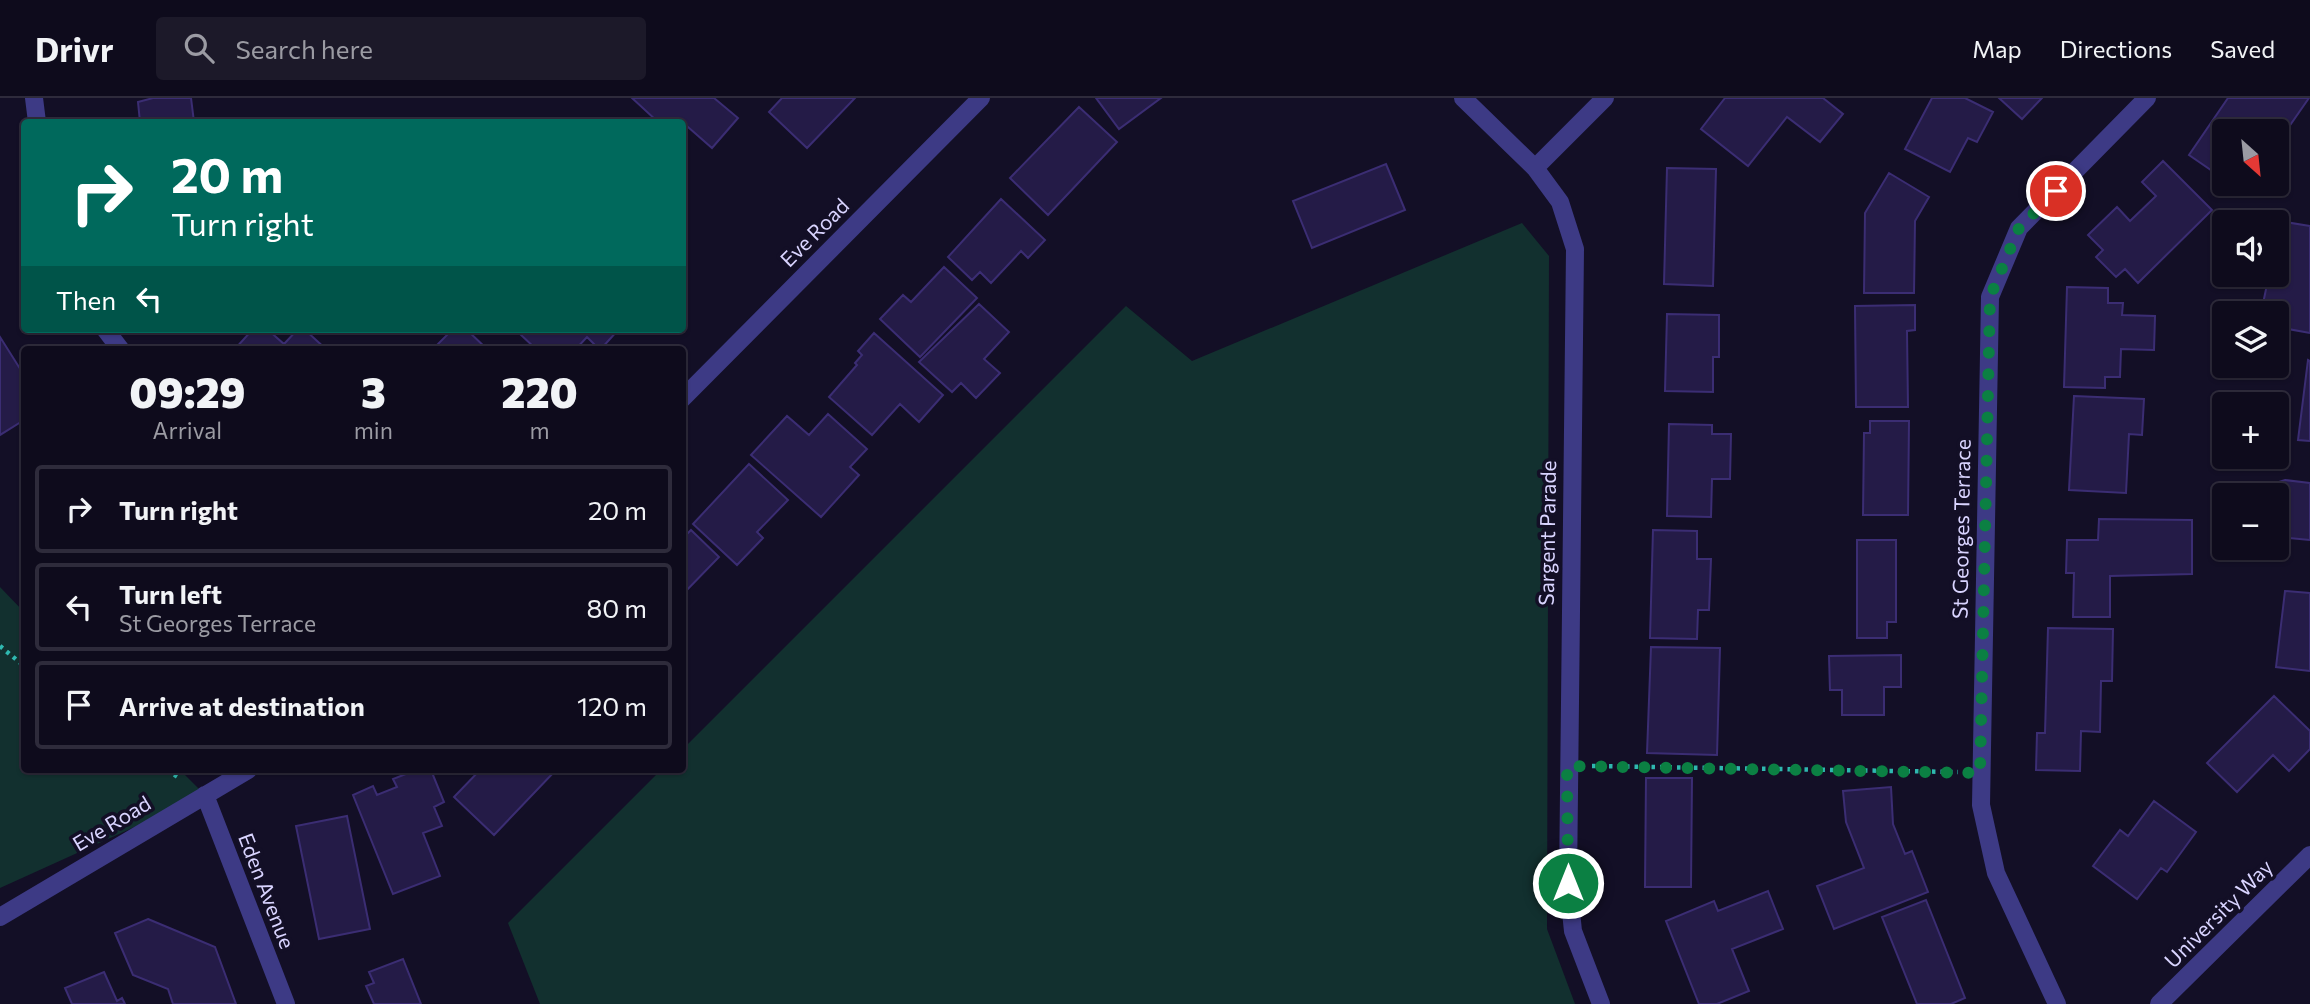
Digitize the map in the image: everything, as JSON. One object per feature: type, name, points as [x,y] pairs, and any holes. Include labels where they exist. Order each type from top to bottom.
[{"type":"street","points":[[34,98],[37,119]]},
{"type":"street","name":"Eve Road","points":[[686,396],[981,98]]},
{"type":"street","name":"Sargent Parade","points":[[1463,98],[1535,168],[1560,202],[1575,250],[1567,766],[1568,883],[1573,931],[1601,1004]]},
{"type":"street","points":[[1535,168],[1605,98]]},
{"type":"street","name":"St Georges Terrace","points":[[2057,1004],[1996,873],[1981,805],[1990,297],[2019,228],[2147,98]]},
{"type":"street","name":"Eve Road","points":[[0,917],[243,773]]},
{"type":"street","name":"Eden Avenue","points":[[205,795],[286,1004]]},
{"type":"street","name":"University Way","points":[[2159,1004],[2310,855]]},
{"type":"path","points":[[0,646],[21,664]]},
{"type":"path","points":[[1567,766],[1980,773]]},
{"type":"green space","points":[[1522,223],[1549,256],[1547,929],[1575,1004],[540,1004],[508,923],[658,773],[686,773],[686,746],[1126,306],[1192,361]]},
{"type":"green space","points":[[0,587],[21,609],[21,773],[183,773],[205,795],[0,888]]},
{"type":"building","points":[[153,98],[191,98],[194,119],[140,119],[138,102]]},
{"type":"building","points":[[632,98],[714,98],[738,118],[712,148],[686,125],[686,119],[655,119]]},
{"type":"building","points":[[782,98],[855,98],[807,148],[769,112]]},
{"type":"building","points":[[1096,98],[1161,98],[1119,129]]},
{"type":"building","points":[[1725,98],[1823,98],[1843,114],[1820,142],[1787,117],[1748,166],[1701,129]]},
{"type":"building","points":[[1932,98],[1965,98],[1993,112],[1977,142],[1968,138],[1950,172],[1905,149]]},
{"type":"building","points":[[1999,98],[2042,98],[2022,119]]},
{"type":"building","points":[[2228,98],[2309,98],[2289,127],[2289,119],[2214,119]]},
{"type":"building","points":[[1079,107],[1117,142],[1048,215],[1010,178]]},
{"type":"building","points":[[2212,121],[2212,171],[2189,155]]},
{"type":"building","points":[[2163,161],[2212,210],[2138,283],[2125,269],[2116,277],[2096,257],[2103,250],[2088,235],[2117,207],[2130,221],[2156,196],[2142,182]]},
{"type":"building","points":[[1386,164],[1405,210],[1312,248],[1293,201]]},
{"type":"building","points":[[1667,168],[1716,169],[1713,286],[1664,284]]},
{"type":"building","points":[[1889,173],[1929,197],[1915,221],[1914,293],[1864,293],[1865,213]]},
{"type":"building","points":[[1001,199],[1045,240],[1028,258],[1021,251],[991,283],[980,272],[972,280],[948,257]]},
{"type":"building","points":[[2289,223],[2310,226],[2310,333],[2289,329],[2289,301],[2264,301],[2266,287],[2289,287]]},
{"type":"building","points":[[944,267],[977,298],[920,357],[880,319],[903,295],[911,302]]},
{"type":"building","points":[[2067,287],[2108,288],[2108,303],[2123,303],[2122,315],[2155,316],[2154,350],[2121,349],[2120,377],[2105,377],[2105,388],[2064,387]]},
{"type":"building","points":[[979,304],[1009,332],[984,359],[1000,373],[976,398],[961,383],[952,392],[919,362]]},
{"type":"building","points":[[1915,305],[1915,330],[1907,331],[1908,407],[1856,407],[1855,306]]},
{"type":"building","points":[[1667,314],[1719,315],[1719,357],[1713,357],[1713,392],[1665,391]]},
{"type":"building","points":[[249,333],[272,333],[284,344],[294,333],[308,333],[323,346],[238,346]]},
{"type":"building","points":[[449,333],[470,333],[484,346],[436,346]]},
{"type":"building","points":[[615,333],[604,346],[596,346],[587,337],[579,346],[533,346],[520,334]]},
{"type":"building","points":[[874,333],[943,395],[919,422],[900,404],[872,435],[829,397],[857,365],[855,363],[862,355],[858,351]]},
{"type":"building","points":[[0,337],[21,370],[21,422],[0,435]]},
{"type":"building","points":[[2308,360],[2310,361],[2310,441],[2298,440]]},
{"type":"building","points":[[2074,396],[2144,399],[2142,435],[2129,434],[2126,493],[2069,490]]},
{"type":"building","points":[[828,414],[867,449],[850,467],[859,475],[821,517],[751,455],[787,416],[809,435]]},
{"type":"building","points":[[1870,421],[1909,421],[1908,515],[1863,515],[1864,433],[1870,433]]},
{"type":"building","points":[[1669,424],[1712,425],[1712,434],[1731,434],[1730,479],[1712,479],[1711,517],[1667,516]]},
{"type":"building","points":[[749,464],[788,500],[757,532],[763,538],[737,565],[693,524]]},
{"type":"building","points":[[2285,480],[2310,483],[2310,540],[2289,538],[2289,483],[2276,483]]},
{"type":"building","points":[[2099,519],[2192,520],[2192,574],[2110,576],[2110,617],[2073,617],[2074,573],[2066,573],[2067,540],[2098,540]]},
{"type":"building","points":[[691,530],[719,557],[686,591],[686,535]]},
{"type":"building","points":[[1653,530],[1697,531],[1697,559],[1711,559],[1709,610],[1698,610],[1697,639],[1650,638]]},
{"type":"building","points":[[1857,540],[1896,540],[1896,622],[1887,622],[1887,638],[1857,638]]},
{"type":"building","points":[[2285,591],[2310,593],[2310,671],[2276,667]]},
{"type":"building","points":[[2048,628],[2113,629],[2112,681],[2101,681],[2100,732],[2081,731],[2080,771],[2036,770],[2037,733],[2045,733]]},
{"type":"building","points":[[1651,647],[1720,648],[1717,755],[1647,753]]},
{"type":"building","points":[[1901,655],[1901,687],[1884,687],[1884,715],[1842,715],[1842,690],[1830,690],[1829,656]]},
{"type":"building","points":[[2274,696],[2310,731],[2310,749],[2289,771],[2273,755],[2237,792],[2207,763]]},
{"type":"building","points":[[408,773],[432,773],[444,802],[434,807],[442,826],[423,833],[440,876],[393,894],[353,795],[373,786],[377,795],[397,787],[393,779]]},
{"type":"building","points":[[477,773],[553,773],[494,835],[454,797]]},
{"type":"building","points":[[1646,778],[1692,778],[1691,887],[1645,887]]},
{"type":"building","points":[[1891,787],[1893,824],[1905,854],[1912,851],[1928,892],[1834,929],[1817,886],[1864,868],[1846,822],[1843,791]]},
{"type":"building","points":[[2154,801],[2196,832],[2167,872],[2161,868],[2137,899],[2093,866],[2120,830],[2128,836]]},
{"type":"building","points":[[347,816],[370,929],[319,939],[296,826]]},
{"type":"building","points":[[1768,891],[1783,929],[1732,949],[1749,991],[1717,1004],[1699,1004],[1666,921],[1714,901],[1718,911]]},
{"type":"building","points":[[1926,900],[1965,998],[1951,1004],[1917,1004],[1882,917]]},
{"type":"building","points":[[148,919],[215,947],[236,1004],[173,1004],[168,989],[133,975],[115,933]]},
{"type":"building","points":[[403,959],[421,1004],[374,1004],[366,986],[374,983],[369,972]]},
{"type":"building","points":[[104,972],[117,1001],[122,998],[125,1004],[72,1004],[65,988]]},
{"type":"route","points":[[1568,883],[1567,766],[1980,773],[1990,297],[2019,228],[2056,191]]}]
